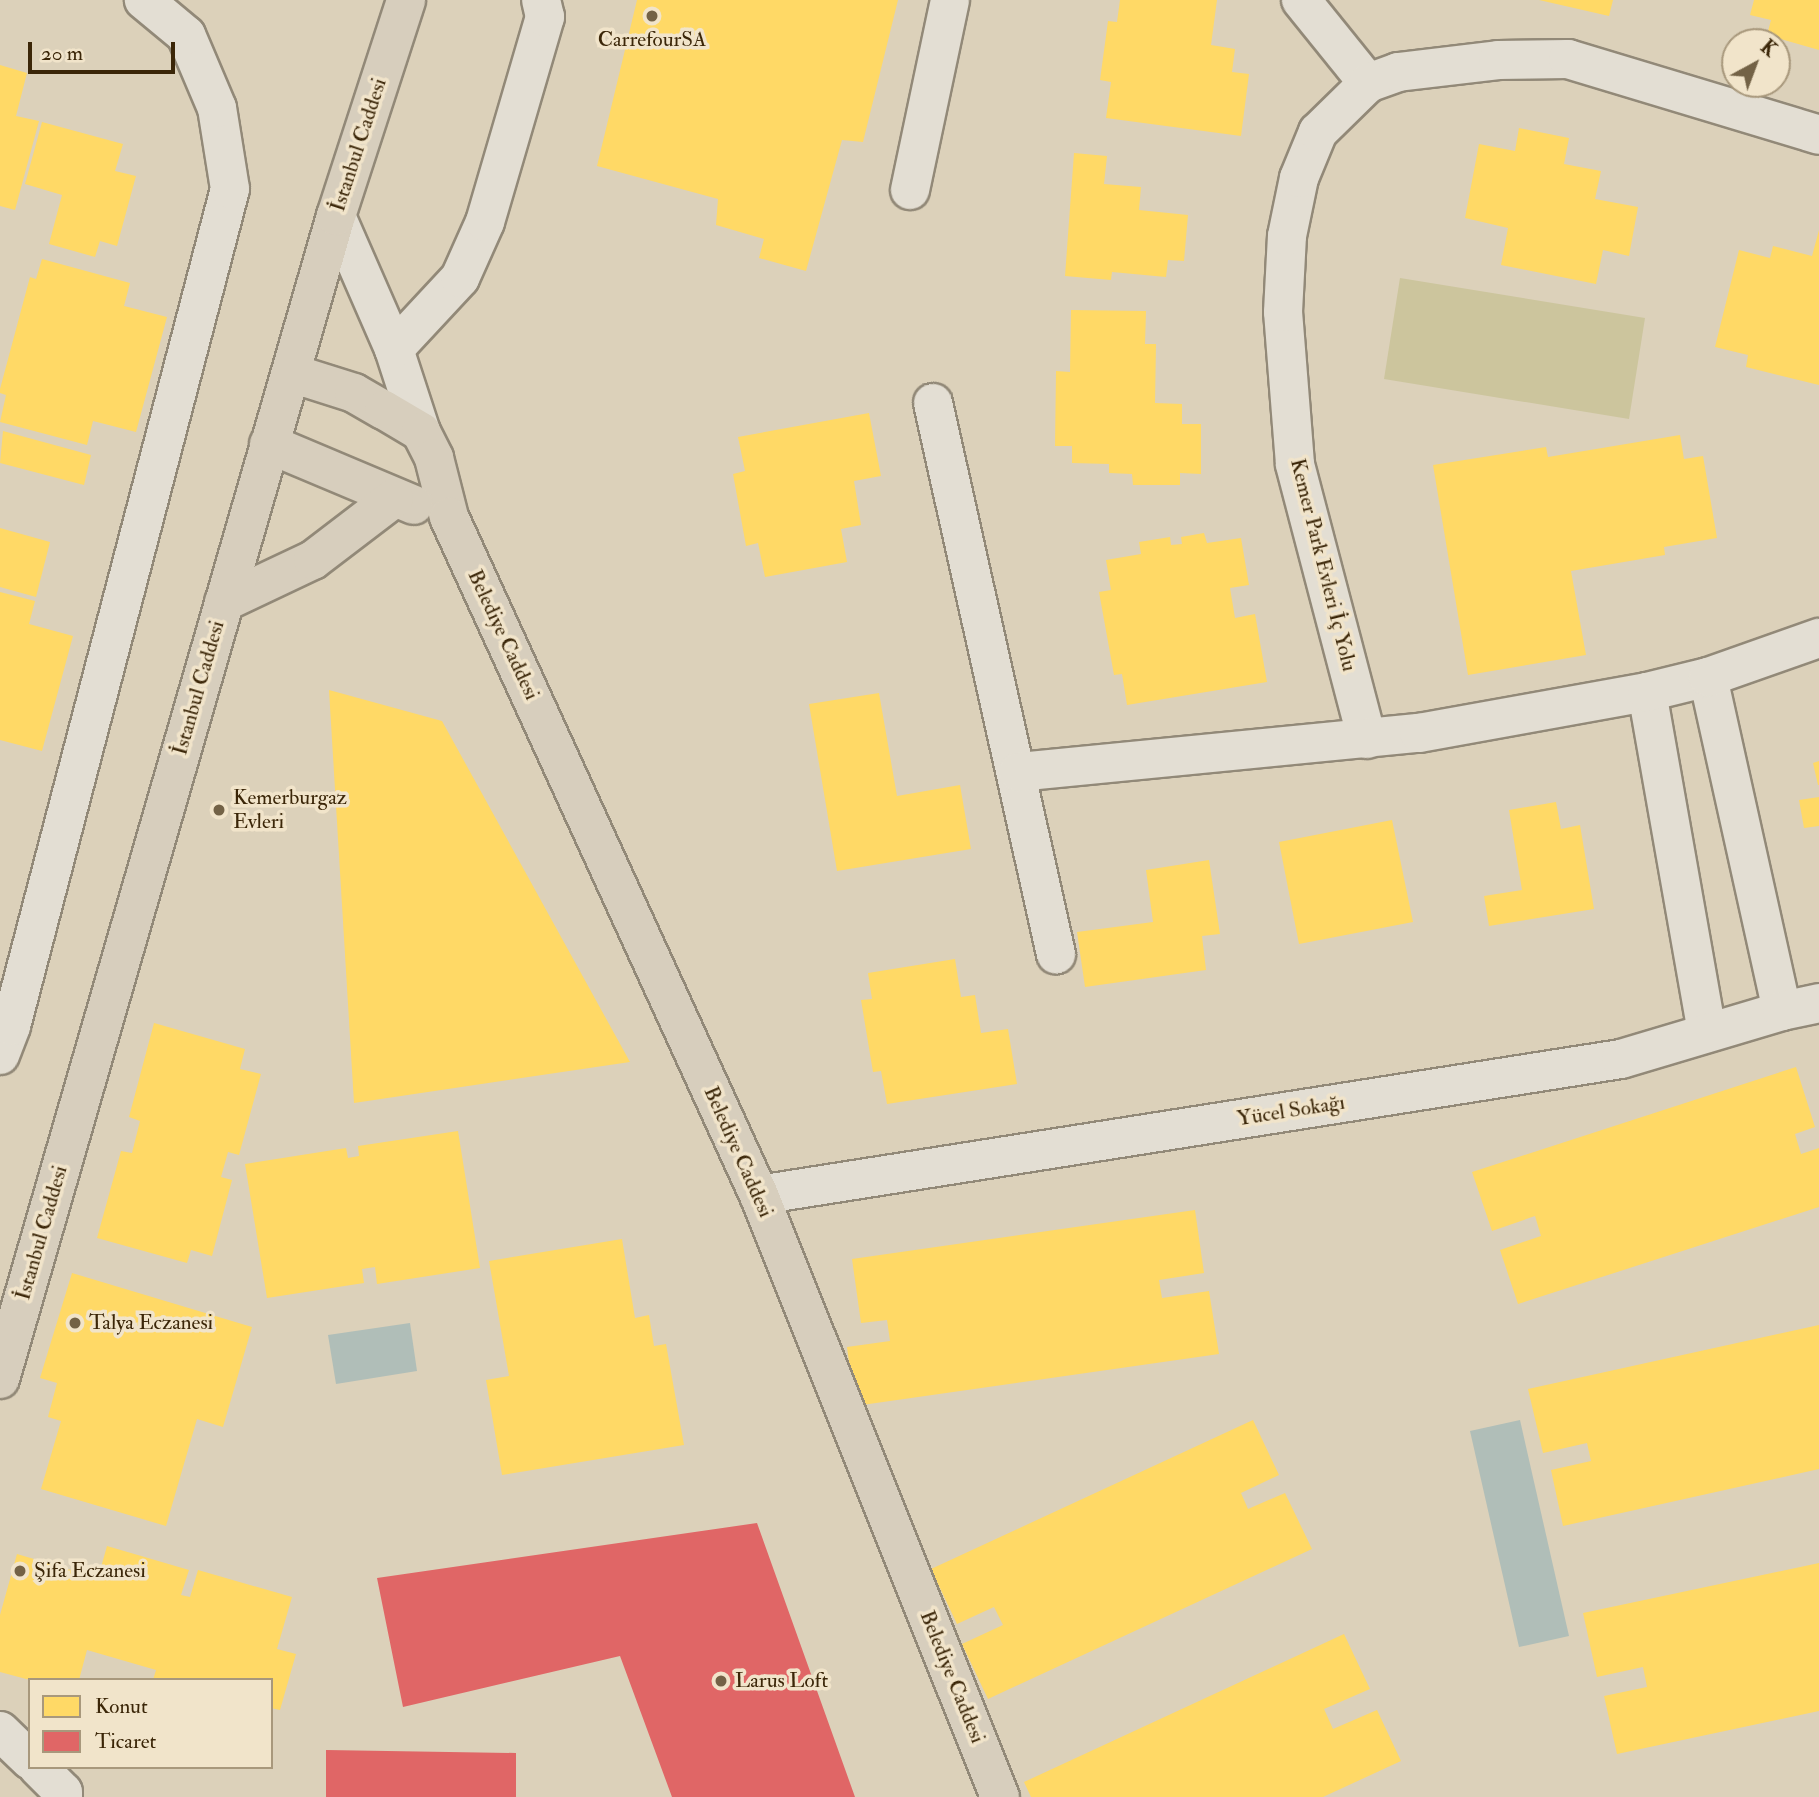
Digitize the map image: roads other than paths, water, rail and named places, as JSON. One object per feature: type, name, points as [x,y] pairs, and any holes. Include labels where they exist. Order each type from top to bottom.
[{"type":"main road","name":"İstanbul Caddesi","points":[[0,1379],[336,216],[406,0]]},
{"type":"main road","points":[[291,373],[354,393],[421,432]]},
{"type":"main road","name":"Belediye Caddesi","points":[[421,432],[434,458],[449,517],[759,1195],[1000,1797]]},
{"type":"main road","points":[[269,444],[394,498],[449,517]]},
{"type":"main road","points":[[224,602],[313,560],[394,498]]},
{"type":"street","points":[[0,1055],[11,1026],[230,189],[217,108],[186,35],[144,0]]},
{"type":"street","points":[[394,349],[460,278],[485,222],[545,17],[541,0]]},
{"type":"street","points":[[909,190],[950,0]]},
{"type":"street","points":[[1301,0],[1368,83]]},
{"type":"street","name":"Kemer Park Evleri İç Yolu","points":[[1367,739],[1295,464],[1283,312],[1287,236],[1299,178],[1318,132],[1368,83],[1398,72],[1498,60],[1569,60],[1819,135]]},
{"type":"street","points":[[336,216],[394,349],[421,432]]},
{"type":"street","points":[[933,403],[1018,772],[1056,954]]},
{"type":"street","points":[[1018,772],[1419,733],[1647,692],[1708,677],[1819,638]]},
{"type":"street","points":[[1708,677],[1782,1011]]},
{"type":"street","points":[[1647,692],[1707,1032]]},
{"type":"street","name":"Yücel Sokağı","points":[[759,1195],[1621,1059],[1707,1032],[1819,1003]]},
{"type":"street","points":[[0,1731],[28,1758]]},
{"type":"street","points":[[39,1769],[63,1792],[63,1797]]},
{"type":"place","name":"CarrefourSA","points":[[652,16]]},
{"type":"place","name":"Kemerburgaz Evleri","points":[[219,810]]},
{"type":"place","name":"Talya Eczanesi","points":[[75,1323]]},
{"type":"place","name":"Şifa Eczanesi","points":[[20,1571]]},
{"type":"place","name":"Larus Loft","points":[[721,1681]]}]
